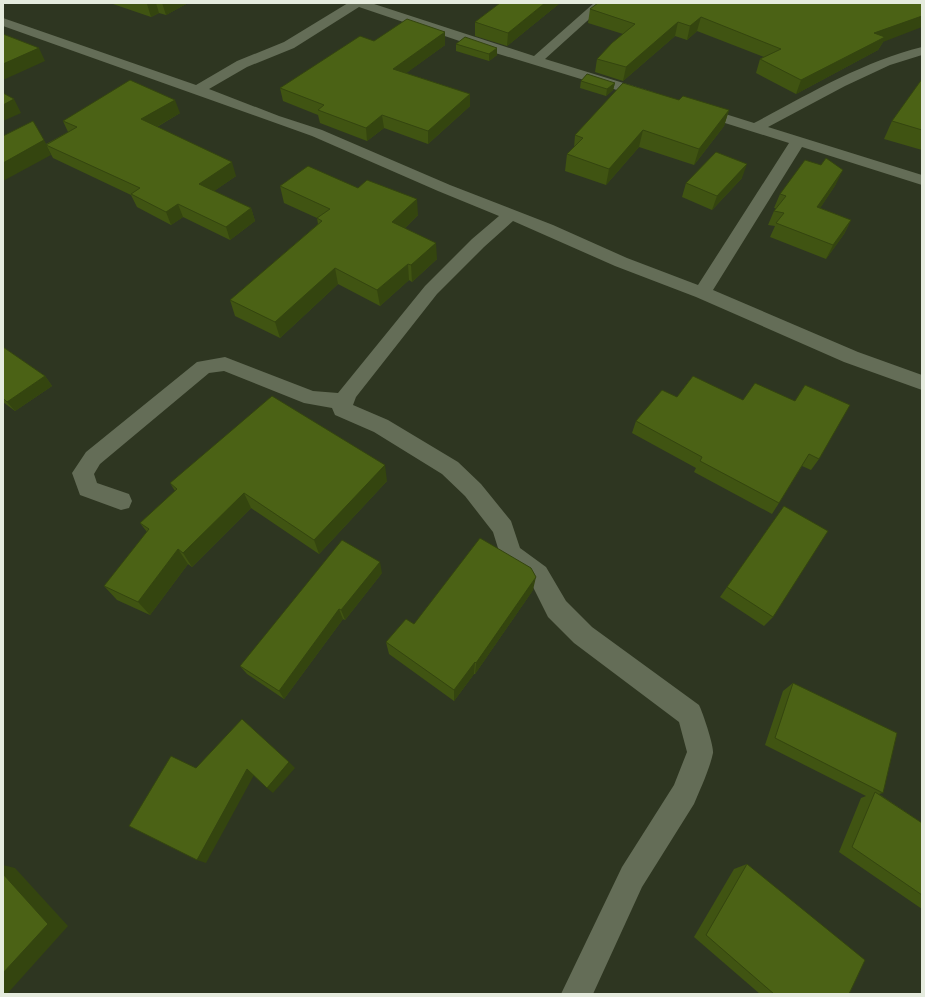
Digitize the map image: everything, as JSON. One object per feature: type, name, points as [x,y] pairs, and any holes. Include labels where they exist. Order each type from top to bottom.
[{"type":"street","points":[[198,90],[242,64],[290,45],[358,3],[497,49],[658,98]]},
{"type":"street","points":[[537,60],[601,3]]},
{"type":"street","points":[[3,22],[198,90],[336,141],[510,215],[547,229],[621,262],[702,293],[851,357],[922,383]]},
{"type":"street","points":[[756,128],[840,83],[884,62],[922,51]]},
{"type":"street","points":[[688,107],[922,180]]},
{"type":"street","points":[[702,293],[798,141]]},
{"type":"street","points":[[510,215],[478,243],[431,290],[347,394],[342,409],[380,426],[450,468],[472,490],[503,528],[510,554],[538,574],[557,609],[583,635],[690,714],[700,752],[684,794],[632,877],[577,994]]},
{"type":"street","points":[[121,501],[88,489],[83,474],[93,458],[204,367],[225,364],[311,398],[345,402]]},
{"type":"building","points":[[500,3],[545,3],[508,33],[475,22]]},
{"type":"building","points":[[598,3],[922,3],[922,16],[874,33],[885,37],[801,80],[760,59],[781,49],[701,17],[690,26],[678,22],[626,67],[597,59],[612,43],[635,24],[590,9]]},
{"type":"building","points":[[407,19],[445,32],[393,69],[470,94],[428,131],[382,115],[366,128],[318,110],[324,105],[280,88],[360,36],[374,41]]},
{"type":"building","points":[[3,34],[39,48],[3,64]]},
{"type":"building","points":[[465,37],[497,48],[489,54],[456,44]]},
{"type":"building","points":[[587,74],[615,83],[607,89],[581,81]]},
{"type":"building","points":[[922,79],[922,130],[892,121]]},
{"type":"building","points":[[130,80],[175,100],[141,119],[232,162],[199,184],[251,208],[226,227],[178,204],[166,212],[131,194],[140,188],[46,145],[77,127],[63,121]]},
{"type":"building","points":[[623,83],[679,100],[683,96],[729,110],[699,149],[643,130],[609,169],[567,154],[583,138],[575,135]]},
{"type":"building","points":[[3,93],[14,99],[3,105]]},
{"type":"building","points":[[33,121],[44,140],[3,163],[3,136]]},
{"type":"building","points":[[716,152],[747,164],[717,196],[686,183]]},
{"type":"building","points":[[826,158],[843,170],[817,207],[851,220],[833,245],[776,223],[784,213],[774,211],[786,196],[780,194],[805,160],[821,165]]},
{"type":"building","points":[[308,166],[358,188],[367,180],[417,199],[392,222],[436,243],[411,265],[408,264],[377,290],[335,268],[275,322],[230,300],[322,221],[317,218],[330,209],[280,186]]},
{"type":"building","points":[[3,347],[45,376],[7,402],[3,398]]},
{"type":"building","points":[[693,376],[743,400],[755,383],[795,401],[805,385],[850,405],[819,459],[809,454],[779,503],[700,461],[702,457],[636,421],[662,390],[677,397]]},
{"type":"building","points":[[272,396],[385,465],[314,540],[244,493],[183,553],[178,549],[138,602],[104,586],[149,529],[140,523],[177,489],[170,483]]},
{"type":"building","points":[[784,506],[828,531],[773,617],[727,587]]},
{"type":"building","points":[[480,538],[531,568],[536,577],[476,663],[475,662],[454,690],[386,642],[406,619],[414,624]]},
{"type":"building","points":[[342,540],[380,562],[341,610],[339,609],[279,691],[240,666]]},
{"type":"building","points":[[793,683],[897,733],[883,793],[775,738]]},
{"type":"building","points":[[242,719],[289,762],[267,788],[247,769],[197,860],[129,826],[171,756],[196,768]]},
{"type":"building","points":[[875,792],[922,823],[922,895],[852,847]]},
{"type":"building","points":[[747,864],[865,960],[849,994],[774,994],[706,935]]},
{"type":"building","points":[[3,874],[48,924],[3,973]]}]
